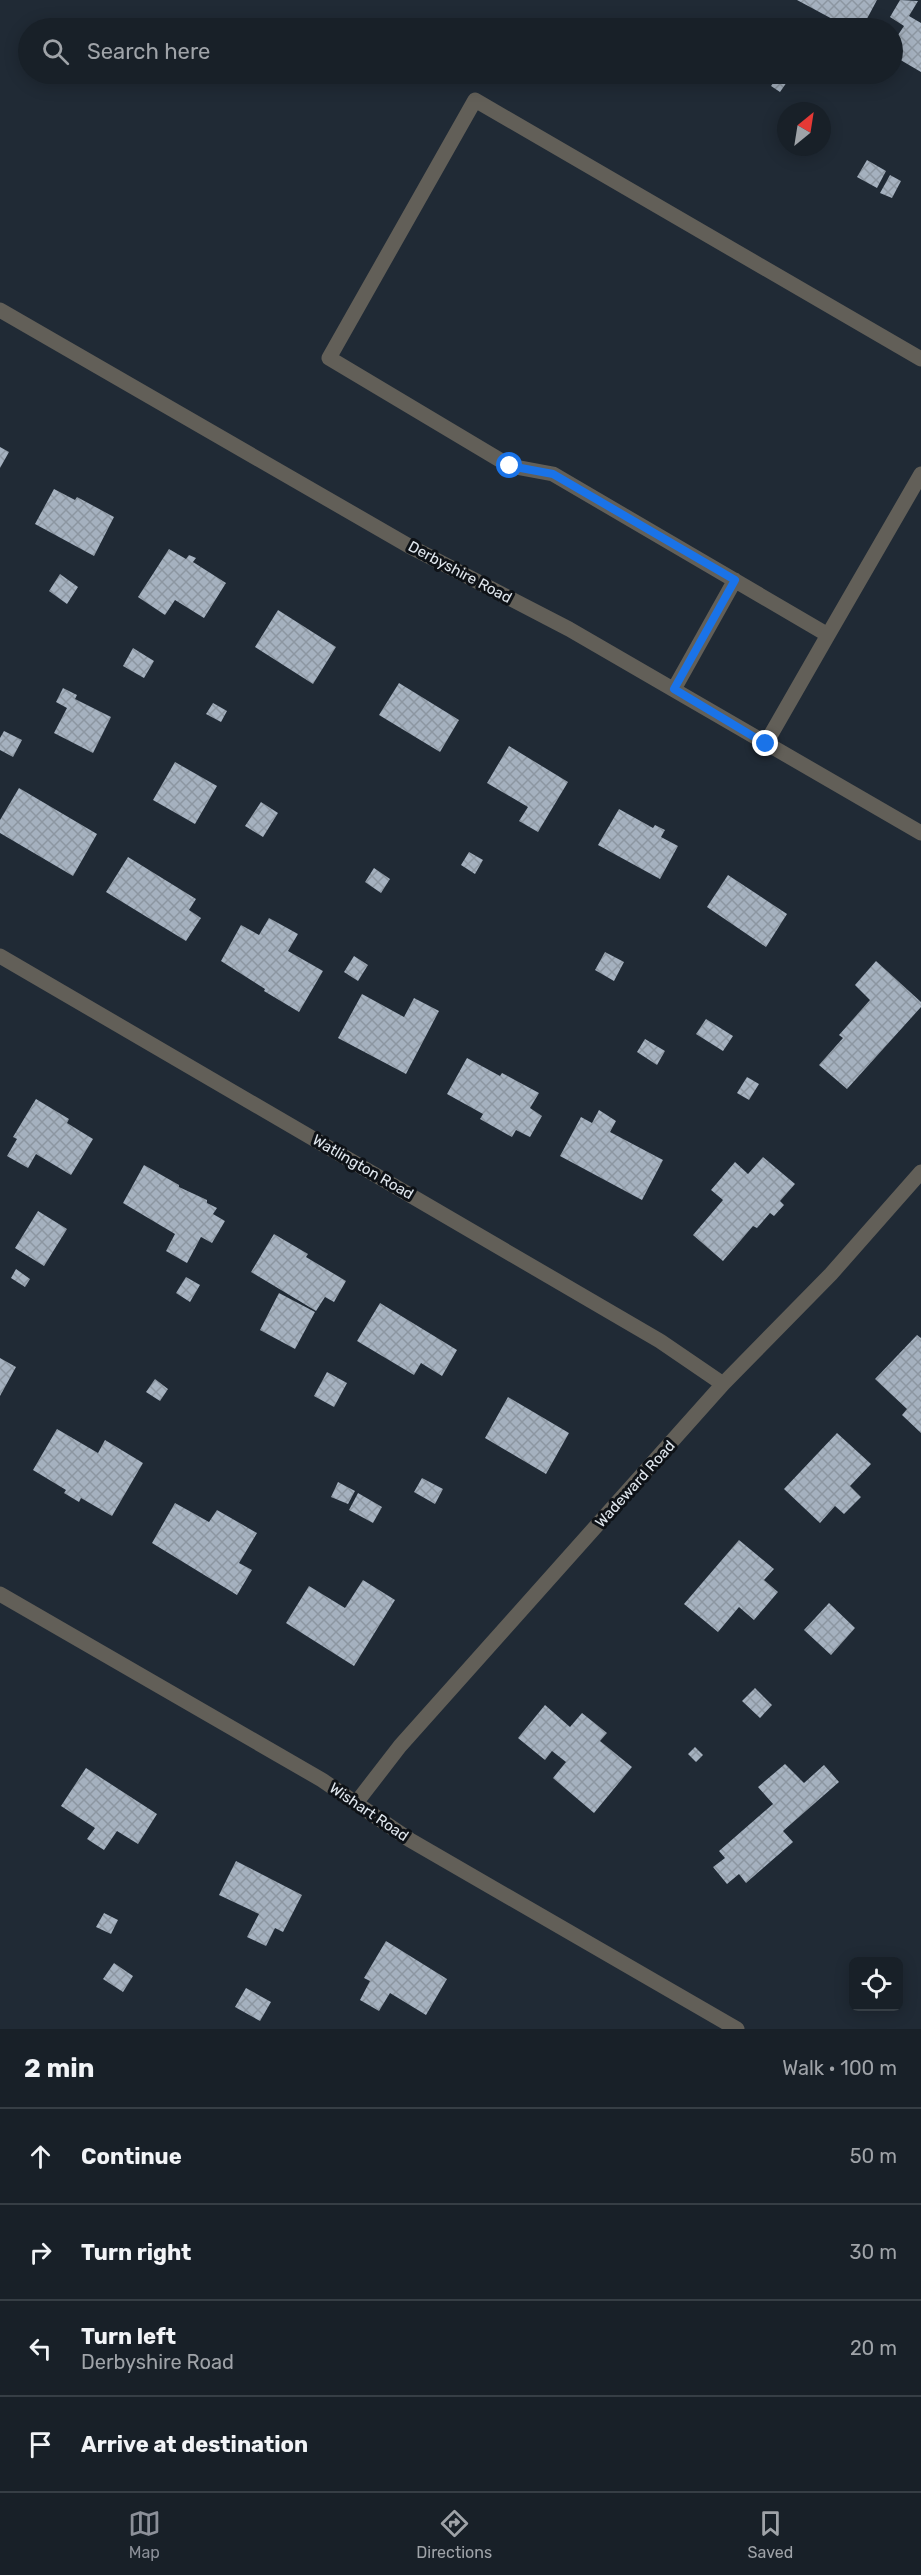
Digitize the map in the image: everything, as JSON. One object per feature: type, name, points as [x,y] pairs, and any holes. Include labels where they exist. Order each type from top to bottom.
[{"type":"street","points":[[828,635],[553,474],[510,466],[329,358],[475,100],[921,359]]},
{"type":"street","name":"Derbyshire Road","points":[[0,310],[409,546],[569,629],[921,833]]},
{"type":"street","points":[[766,744],[921,474]]},
{"type":"street","points":[[674,689],[735,580]]},
{"type":"street","name":"Watlington Road","points":[[0,956],[660,1341],[723,1384]]},
{"type":"street","name":"Wadeward Road","points":[[356,1803],[400,1746],[723,1384],[831,1274],[921,1172]]},
{"type":"street","name":"Wishart Road","points":[[0,1594],[322,1780],[410,1840],[737,2029]]},
{"type":"building","points":[[797,0],[877,0],[867,18],[830,18]]},
{"type":"building","points":[[900,0],[918,1],[909,16],[921,23],[921,72],[903,61],[903,18],[890,17]]},
{"type":"building","points":[[772,84],[786,84],[780,92],[771,86]]},
{"type":"building","points":[[867,160],[886,171],[877,188],[857,177]]},
{"type":"building","points":[[890,175],[901,181],[892,198],[880,193]]},
{"type":"building","points":[[0,447],[9,452],[0,468]]},
{"type":"building","points":[[54,489],[75,500],[77,497],[114,517],[94,556],[35,524]]},
{"type":"building","points":[[169,549],[186,559],[189,555],[196,558],[193,562],[226,583],[204,618],[175,600],[165,615],[138,597]]},
{"type":"building","points":[[60,574],[78,587],[67,604],[49,591]]},
{"type":"building","points":[[278,610],[336,647],[313,684],[255,647]]},
{"type":"building","points":[[133,648],[154,661],[144,678],[123,666]]},
{"type":"building","points":[[399,683],[459,720],[440,752],[379,715]]},
{"type":"building","points":[[63,688],[77,695],[75,699],[111,717],[93,753],[54,733],[67,708],[56,702]]},
{"type":"building","points":[[213,703],[227,711],[221,722],[206,714]]},
{"type":"building","points":[[4,731],[22,740],[13,757],[0,750],[0,738]]},
{"type":"building","points":[[509,746],[568,782],[538,832],[519,821],[528,807],[487,783]]},
{"type":"building","points":[[175,762],[217,786],[195,824],[153,800]]},
{"type":"building","points":[[19,788],[97,834],[73,876],[0,833],[0,820]]},
{"type":"building","points":[[261,802],[278,813],[263,837],[245,826]]},
{"type":"building","points":[[619,809],[653,828],[655,825],[665,830],[661,837],[678,846],[660,879],[598,845]]},
{"type":"building","points":[[469,852],[483,860],[475,874],[461,865]]},
{"type":"building","points":[[128,857],[196,899],[189,910],[201,918],[186,941],[106,892]]},
{"type":"building","points":[[374,868],[390,879],[381,893],[365,882]]},
{"type":"building","points":[[728,875],[787,914],[766,947],[707,907]]},
{"type":"building","points":[[269,918],[298,934],[288,951],[323,971],[299,1012],[221,961],[241,925],[259,935]]},
{"type":"building","points":[[605,952],[624,962],[614,981],[595,970]]},
{"type":"building","points":[[354,956],[368,965],[358,981],[344,972]]},
{"type":"building","points":[[876,961],[921,1002],[921,1007],[847,1089],[819,1065],[843,1038],[839,1035],[870,1000],[855,985]]},
{"type":"building","points":[[362,994],[404,1017],[414,998],[439,1011],[406,1074],[338,1038]]},
{"type":"building","points":[[706,1019],[733,1036],[723,1051],[696,1034]]},
{"type":"building","points":[[645,1039],[665,1051],[657,1065],[637,1052]]},
{"type":"building","points":[[467,1058],[500,1076],[502,1073],[539,1093],[530,1108],[542,1116],[530,1137],[516,1130],[512,1137],[480,1119],[483,1114],[447,1094]]},
{"type":"building","points":[[747,1077],[759,1084],[749,1100],[737,1093]]},
{"type":"building","points":[[36,1099],[69,1119],[67,1123],[93,1139],[71,1175],[36,1154],[28,1168],[7,1156],[17,1139],[13,1137]]},
{"type":"building","points":[[599,1110],[616,1121],[610,1132],[663,1160],[642,1200],[560,1156],[581,1117],[592,1123]]},
{"type":"building","points":[[763,1157],[795,1184],[780,1201],[784,1205],[774,1216],[770,1213],[757,1228],[753,1226],[723,1261],[693,1235],[723,1200],[711,1190],[735,1162],[748,1174]]},
{"type":"building","points":[[144,1165],[179,1187],[207,1200],[207,1203],[217,1208],[213,1214],[225,1221],[212,1243],[201,1237],[187,1263],[166,1251],[175,1234],[123,1203]]},
{"type":"building","points":[[38,1211],[67,1229],[44,1266],[15,1248]]},
{"type":"building","points":[[274,1234],[308,1254],[306,1257],[346,1281],[334,1302],[325,1297],[316,1311],[251,1272]]},
{"type":"building","points":[[16,1269],[30,1279],[25,1287],[11,1278]]},
{"type":"building","points":[[186,1277],[200,1285],[190,1302],[176,1293]]},
{"type":"building","points":[[279,1293],[315,1312],[295,1349],[260,1330]]},
{"type":"building","points":[[380,1303],[457,1350],[442,1376],[421,1363],[414,1375],[357,1341]]},
{"type":"building","points":[[917,1335],[921,1338],[921,1433],[902,1415],[907,1409],[875,1379]]},
{"type":"building","points":[[0,1358],[16,1367],[0,1396]]},
{"type":"building","points":[[327,1372],[347,1383],[334,1407],[314,1396]]},
{"type":"building","points":[[155,1379],[168,1389],[160,1401],[146,1392]]},
{"type":"building","points":[[508,1397],[569,1433],[546,1474],[485,1438]]},
{"type":"building","points":[[57,1429],[98,1453],[105,1440],[143,1463],[112,1516],[81,1498],[79,1502],[64,1493],[66,1490],[33,1470]]},
{"type":"building","points":[[837,1433],[871,1464],[850,1486],[861,1497],[844,1514],[835,1506],[820,1523],[784,1489]]},
{"type":"building","points":[[422,1478],[443,1489],[435,1504],[414,1492]]},
{"type":"building","points":[[338,1482],[355,1491],[348,1504],[331,1497]]},
{"type":"building","points":[[358,1493],[382,1507],[373,1523],[349,1510]]},
{"type":"building","points":[[175,1503],[209,1522],[217,1510],[257,1533],[239,1563],[252,1570],[237,1595],[152,1543]]},
{"type":"building","points":[[739,1540],[774,1569],[764,1580],[778,1592],[754,1620],[739,1607],[718,1632],[684,1604]]},
{"type":"building","points":[[363,1580],[395,1600],[354,1666],[286,1623],[309,1586],[345,1608]]},
{"type":"building","points":[[829,1603],[855,1628],[831,1655],[804,1630]]},
{"type":"building","points":[[755,1688],[772,1705],[760,1718],[742,1701]]},
{"type":"building","points":[[545,1705],[570,1727],[582,1713],[607,1733],[600,1741],[632,1767],[594,1813],[553,1778],[566,1762],[552,1751],[545,1760],[518,1738]]},
{"type":"building","points":[[695,1747],[703,1755],[696,1762],[688,1754]]},
{"type":"building","points":[[785,1764],[804,1783],[824,1765],[839,1782],[783,1831],[793,1842],[746,1883],[739,1874],[727,1884],[713,1867],[725,1858],[719,1851],[773,1804],[758,1787]]},
{"type":"building","points":[[86,1768],[157,1814],[138,1844],[117,1831],[104,1850],[87,1839],[95,1828],[61,1806]]},
{"type":"building","points":[[236,1861],[302,1895],[283,1932],[275,1928],[266,1946],[247,1937],[259,1914],[219,1895]]},
{"type":"building","points":[[104,1913],[118,1920],[111,1934],[96,1927]]},
{"type":"building","points":[[386,1941],[447,1979],[426,2015],[390,1993],[379,2011],[360,2000],[370,1981],[364,1978]]},
{"type":"building","points":[[114,1963],[133,1976],[123,1992],[103,1979]]},
{"type":"building","points":[[246,1988],[271,2002],[260,2021],[235,2007]]},
{"type":"route","points":[[510,466],[553,474],[735,580],[674,689],[766,744]]}]
